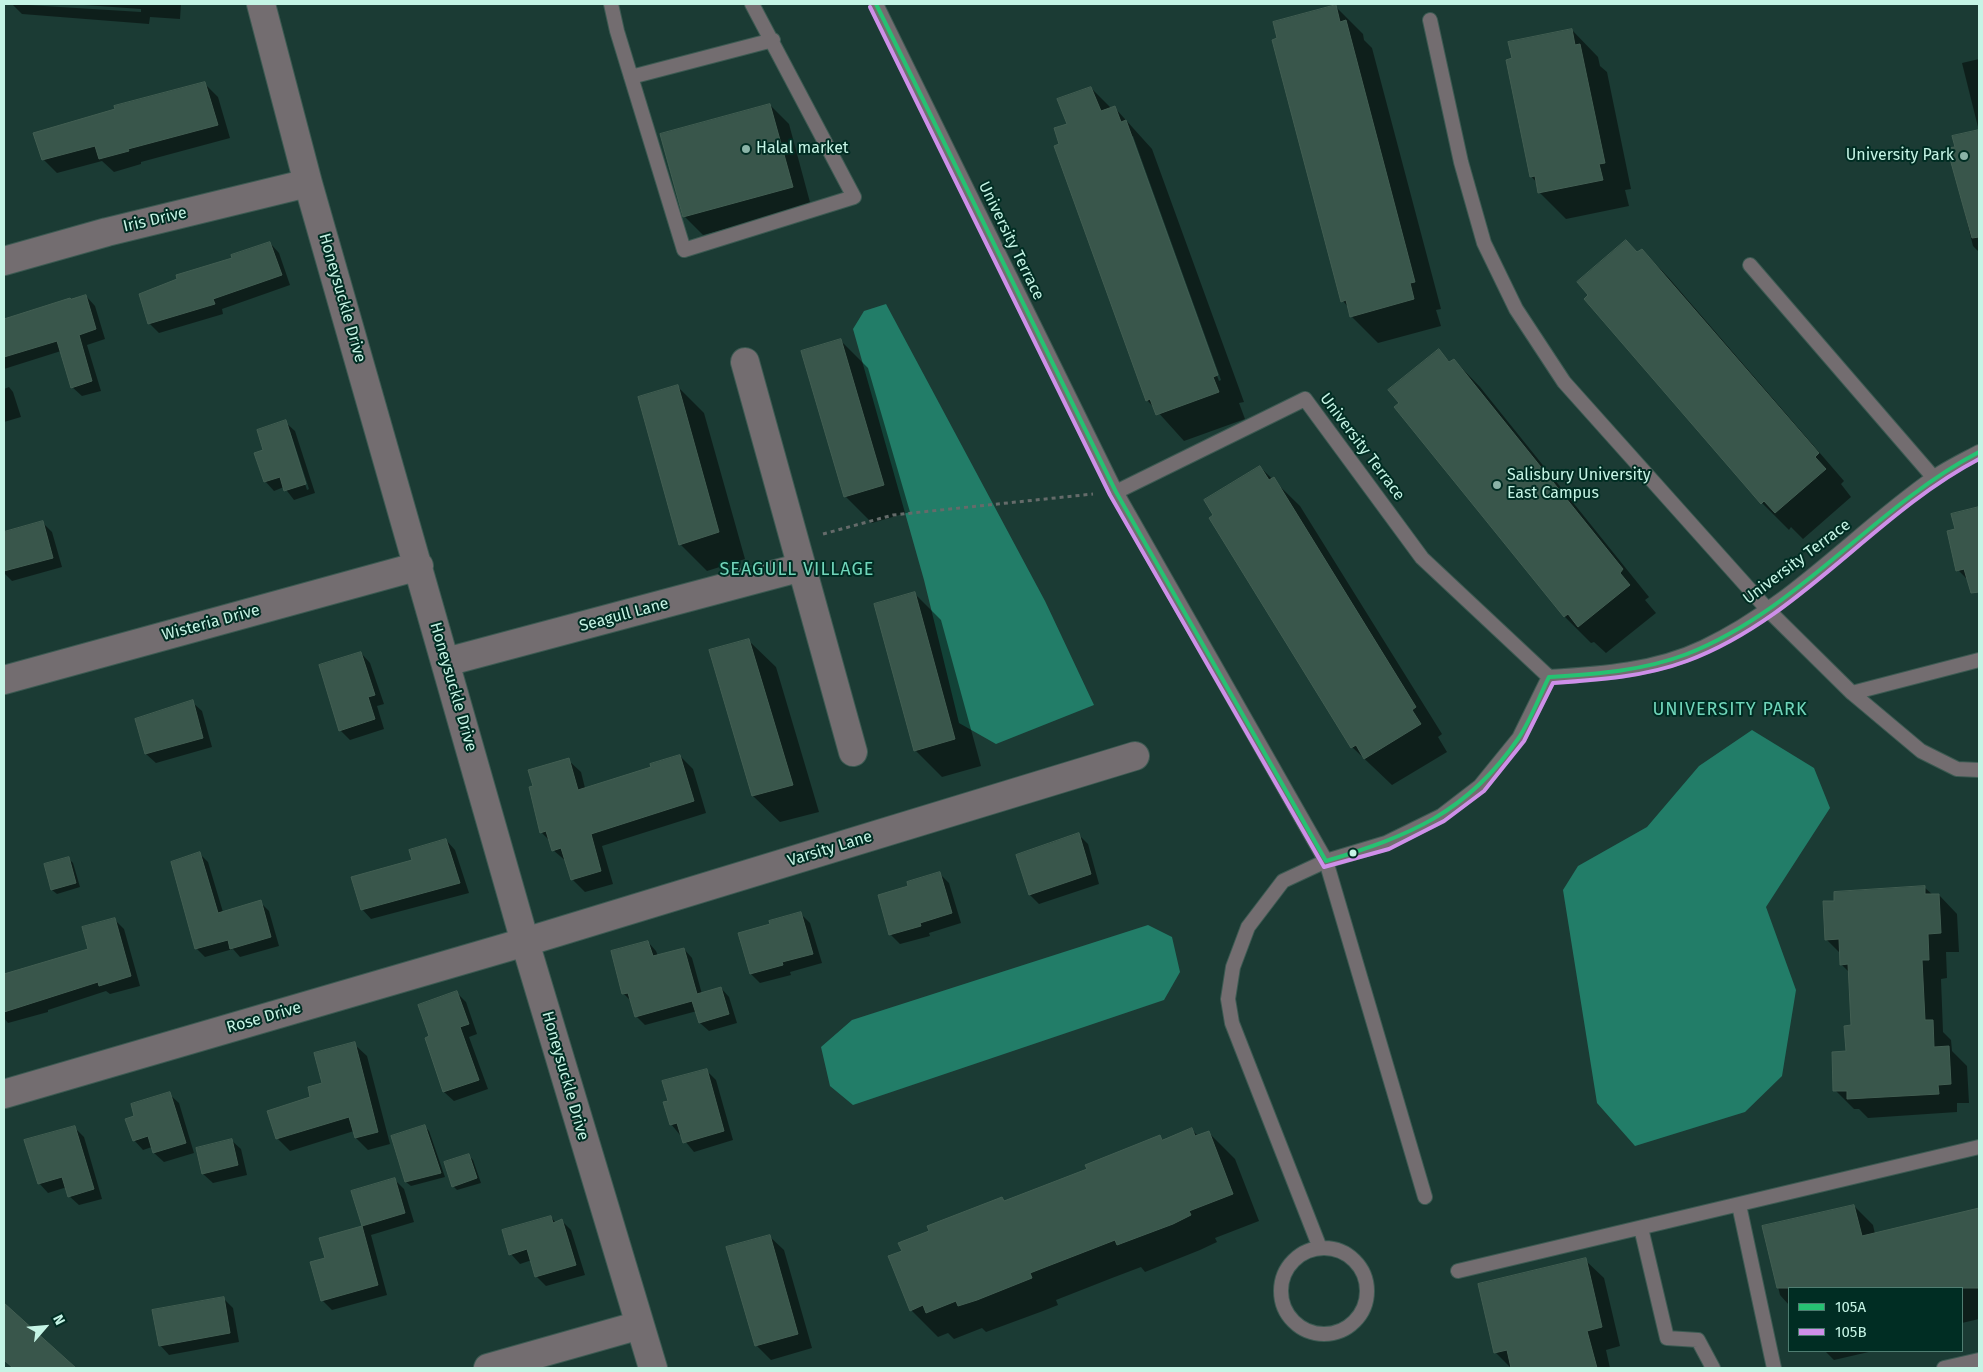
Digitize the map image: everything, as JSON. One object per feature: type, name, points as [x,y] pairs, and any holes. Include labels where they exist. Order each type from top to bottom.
[{"type":"street","name":"Honeysuckle Drive","points":[[261,4],[308,183],[525,942],[653,1368]]},
{"type":"street","name":"Iris Drive","points":[[4,261],[107,232],[308,183]]},
{"type":"street","points":[[746,362],[853,752]]},
{"type":"street","name":"Seagull Lane","points":[[446,662],[798,555]]},
{"type":"street","name":"Wisteria Drive","points":[[4,680],[419,566]]},
{"type":"street","name":"Varsity Lane","points":[[525,942],[1134,756]]},
{"type":"street","name":"Rose Drive","points":[[4,1094],[525,942]]},
{"type":"street","points":[[488,1368],[640,1325]]},
{"type":"lane","points":[[612,4],[631,78],[684,250],[854,197],[773,40],[752,4]]},
{"type":"lane","name":"University Terrace","points":[[876,4],[1116,492],[1305,399],[1422,558],[1549,677],[1607,673],[1650,665],[1704,647],[1768,610],[1934,478],[1979,452]]},
{"type":"lane","points":[[1430,20],[1462,162],[1484,243],[1516,309],[1564,382],[1768,610],[1852,693],[1921,751],[1957,769],[1979,770]]},
{"type":"lane","points":[[631,78],[773,40]]},
{"type":"lane","points":[[1750,265],[1934,478]]},
{"type":"lane","points":[[1116,492],[1326,861],[1425,1198]]},
{"type":"lane","points":[[1852,693],[1979,660]]},
{"type":"lane","points":[[1320,1248],[1232,1023],[1228,999],[1233,967],[1248,927],[1283,881],[1326,861],[1386,843],[1441,816],[1480,786],[1519,738],[1549,677]]},
{"type":"lane","points":[[1458,1271],[1979,1147]]},
{"type":"lane","points":[[1739,1205],[1774,1368]]},
{"type":"lane","points":[[1641,1228],[1667,1338],[1698,1340],[1713,1368]]},
{"type":"lane","points":[[1320,1248],[1334,1249],[1352,1259],[1364,1276],[1367,1290],[1362,1310],[1350,1326],[1337,1333],[1323,1334],[1310,1332],[1298,1326],[1289,1316],[1283,1304],[1281,1292],[1283,1278],[1288,1266],[1303,1254],[1320,1248]]},
{"type":"lane","points":[[1944,1368],[1979,1360]]},
{"type":"path","points":[[798,555],[893,515],[1116,492]]},
{"type":"shaded area","points":[[886,304],[1045,601],[1094,705],[996,744],[959,723],[924,580],[853,329],[864,311]]},
{"type":"shaded area","points":[[1752,730],[1814,768],[1830,808],[1766,907],[1796,990],[1782,1076],[1745,1112],[1635,1146],[1597,1103],[1563,890],[1578,866],[1647,827],[1699,766]]},
{"type":"shaded area","points":[[1148,925],[1172,937],[1180,972],[1164,1000],[853,1105],[830,1086],[821,1047],[852,1020]]},
{"type":"building","points":[[1336,5],[1340,22],[1346,20],[1415,282],[1410,283],[1414,299],[1350,317],[1346,300],[1341,302],[1272,40],[1277,38],[1273,22]]},
{"type":"building","points":[[1572,29],[1575,45],[1580,44],[1605,163],[1599,164],[1603,180],[1538,193],[1535,176],[1530,177],[1506,60],[1512,58],[1508,42]]},
{"type":"building","points":[[205,82],[218,125],[128,149],[129,151],[99,159],[95,146],[42,160],[33,133],[115,109],[114,106]]},
{"type":"building","points":[[1091,87],[1101,111],[1115,106],[1121,122],[1126,120],[1218,375],[1213,377],[1219,392],[1156,415],[1150,399],[1146,401],[1054,146],[1059,144],[1054,128],[1067,124],[1057,99]]},
{"type":"building","points":[[770,104],[793,187],[683,217],[660,134]]},
{"type":"building","name":"University Park","points":[[1979,130],[1979,237],[1972,238],[1947,148],[1955,147],[1952,136]]},
{"type":"building","points":[[1626,240],[1637,252],[1642,249],[1819,453],[1815,457],[1826,469],[1775,513],[1764,501],[1761,504],[1584,299],[1588,295],[1577,282]]},
{"type":"building","points":[[270,242],[282,275],[213,299],[215,304],[148,324],[139,294],[177,279],[176,275],[232,258],[231,255]]},
{"type":"building","points":[[86,295],[96,329],[79,335],[92,381],[71,388],[57,341],[4,357],[4,319],[70,298]]},
{"type":"building","points":[[841,339],[884,485],[844,497],[801,351]]},
{"type":"building","points":[[1439,349],[1449,362],[1454,359],[1623,569],[1620,573],[1630,585],[1578,627],[1568,614],[1564,617],[1394,407],[1399,403],[1388,390]]},
{"type":"building","points":[[678,385],[719,532],[679,545],[638,397]]},
{"type":"building","points":[[286,420],[306,484],[284,491],[280,477],[264,482],[254,453],[263,450],[257,430]]},
{"type":"building","points":[[1260,466],[1269,480],[1274,477],[1416,707],[1412,710],[1421,724],[1364,759],[1356,745],[1351,748],[1209,518],[1213,515],[1204,500]]},
{"type":"building","points":[[1979,507],[1979,592],[1971,593],[1964,569],[1956,571],[1947,531],[1955,529],[1951,514]]},
{"type":"building","points":[[43,521],[53,558],[4,571],[4,532]]},
{"type":"building","points":[[915,592],[955,739],[914,751],[874,604]]},
{"type":"building","points":[[749,639],[793,785],[752,796],[709,650]]},
{"type":"building","points":[[361,652],[375,695],[368,697],[375,719],[339,731],[319,665]]},
{"type":"building","points":[[193,700],[203,738],[145,754],[135,719]]},
{"type":"building","points":[[680,755],[694,801],[591,834],[601,871],[571,880],[561,848],[552,851],[546,831],[540,833],[529,787],[533,786],[528,770],[569,758],[578,790],[651,767],[650,764]]},
{"type":"building","points":[[1079,833],[1091,874],[1029,895],[1016,855]]},
{"type":"building","points":[[446,839],[460,883],[361,910],[351,877],[412,860],[409,850]]},
{"type":"building","points":[[200,852],[218,913],[261,900],[271,937],[230,949],[228,940],[195,949],[171,862]]},
{"type":"building","points":[[69,857],[76,883],[51,890],[44,864]]},
{"type":"building","points":[[940,872],[952,913],[920,923],[921,926],[889,935],[878,895],[908,886],[907,882]]},
{"type":"building","points":[[1925,886],[1925,894],[1939,894],[1941,933],[1928,934],[1929,960],[1922,960],[1925,1020],[1933,1020],[1934,1047],[1949,1046],[1951,1084],[1938,1085],[1939,1094],[1847,1099],[1847,1091],[1833,1091],[1832,1052],[1846,1051],[1844,1026],[1851,1025],[1848,964],[1840,965],[1839,939],[1825,940],[1823,901],[1834,901],[1834,892]]},
{"type":"building","points":[[801,912],[813,954],[782,962],[783,965],[750,974],[738,933],[770,924],[769,921]]},
{"type":"building","points":[[115,918],[131,976],[99,986],[98,982],[4,1012],[4,974],[88,949],[82,927]]},
{"type":"building","points":[[648,941],[653,956],[684,948],[697,994],[721,987],[729,1014],[699,1023],[692,1001],[635,1017],[628,993],[622,994],[611,951]]},
{"type":"building","points":[[457,991],[469,1024],[460,1027],[479,1080],[443,1092],[425,1038],[429,1036],[418,1005]]},
{"type":"building","points":[[355,1042],[378,1132],[355,1138],[349,1117],[276,1139],[267,1111],[310,1097],[308,1087],[322,1083],[314,1053]]},
{"type":"building","points":[[707,1069],[724,1131],[683,1143],[677,1123],[670,1125],[663,1102],[668,1101],[662,1081]]},
{"type":"building","points":[[170,1092],[186,1143],[153,1153],[148,1136],[133,1141],[125,1119],[134,1116],[131,1104]]},
{"type":"building","points":[[425,1125],[441,1173],[405,1182],[391,1136]]},
{"type":"building","points":[[75,1126],[94,1189],[68,1197],[62,1177],[38,1184],[24,1140]]},
{"type":"building","points":[[1192,1128],[1195,1136],[1209,1131],[1233,1194],[1189,1211],[1191,1215],[1173,1224],[1117,1245],[1115,1240],[1030,1273],[1032,1278],[977,1300],[958,1306],[956,1301],[926,1313],[923,1305],[910,1311],[888,1256],[902,1251],[898,1243],[929,1231],[927,1226],[1002,1197],[1004,1201],[1087,1169],[1085,1165],[1160,1135],[1162,1140]]},
{"type":"building","points":[[232,1139],[238,1165],[202,1174],[196,1148]]},
{"type":"building","points":[[469,1154],[477,1178],[452,1187],[444,1162]]},
{"type":"building","points":[[395,1178],[405,1213],[362,1226],[351,1191]]},
{"type":"building","points":[[1854,1205],[1862,1236],[1979,1208],[1979,1288],[1777,1288],[1762,1226]]},
{"type":"building","points":[[551,1216],[553,1223],[562,1219],[576,1265],[535,1277],[527,1249],[509,1255],[502,1230]]},
{"type":"building","points":[[362,1226],[378,1285],[321,1301],[310,1262],[325,1258],[319,1238]]},
{"type":"building","points":[[770,1235],[798,1334],[755,1346],[726,1247]]},
{"type":"building","points":[[1586,1258],[1602,1327],[1587,1331],[1597,1368],[1511,1368],[1507,1350],[1494,1353],[1478,1284]]},
{"type":"building","points":[[224,1297],[230,1333],[159,1346],[152,1310]]},
{"type":"building","points":[[4,1303],[76,1368],[13,1368],[4,1360]]},
{"type":"transit line","name":"105A","points":[[876,4],[1116,492],[1326,861],[1356,852],[1410,831],[1457,804],[1499,764],[1518,739],[1549,677],[1601,673],[1636,668],[1670,660],[1727,635],[1765,612],[1801,585],[1905,501],[1941,475],[1979,452]]},
{"type":"transit line","name":"105B","points":[[870,7],[1110,495],[1324,867],[1389,849],[1444,821],[1484,791],[1524,741],[1553,683],[1604,679],[1654,671],[1687,661],[1728,643],[1766,619],[1801,593],[1905,508],[1941,482],[1979,459]]},
{"type":"place","name":"Halal market","points":[[746,149]]},
{"type":"place","name":"University Park","points":[[1964,156]]},
{"type":"place","name":"Salisbury University East Campus","points":[[1497,485]]},
{"type":"district","name":"SEAGULL VILLAGE","points":[[797,570]]},
{"type":"district","name":"UNIVERSITY PARK","points":[[1730,710]]}]
